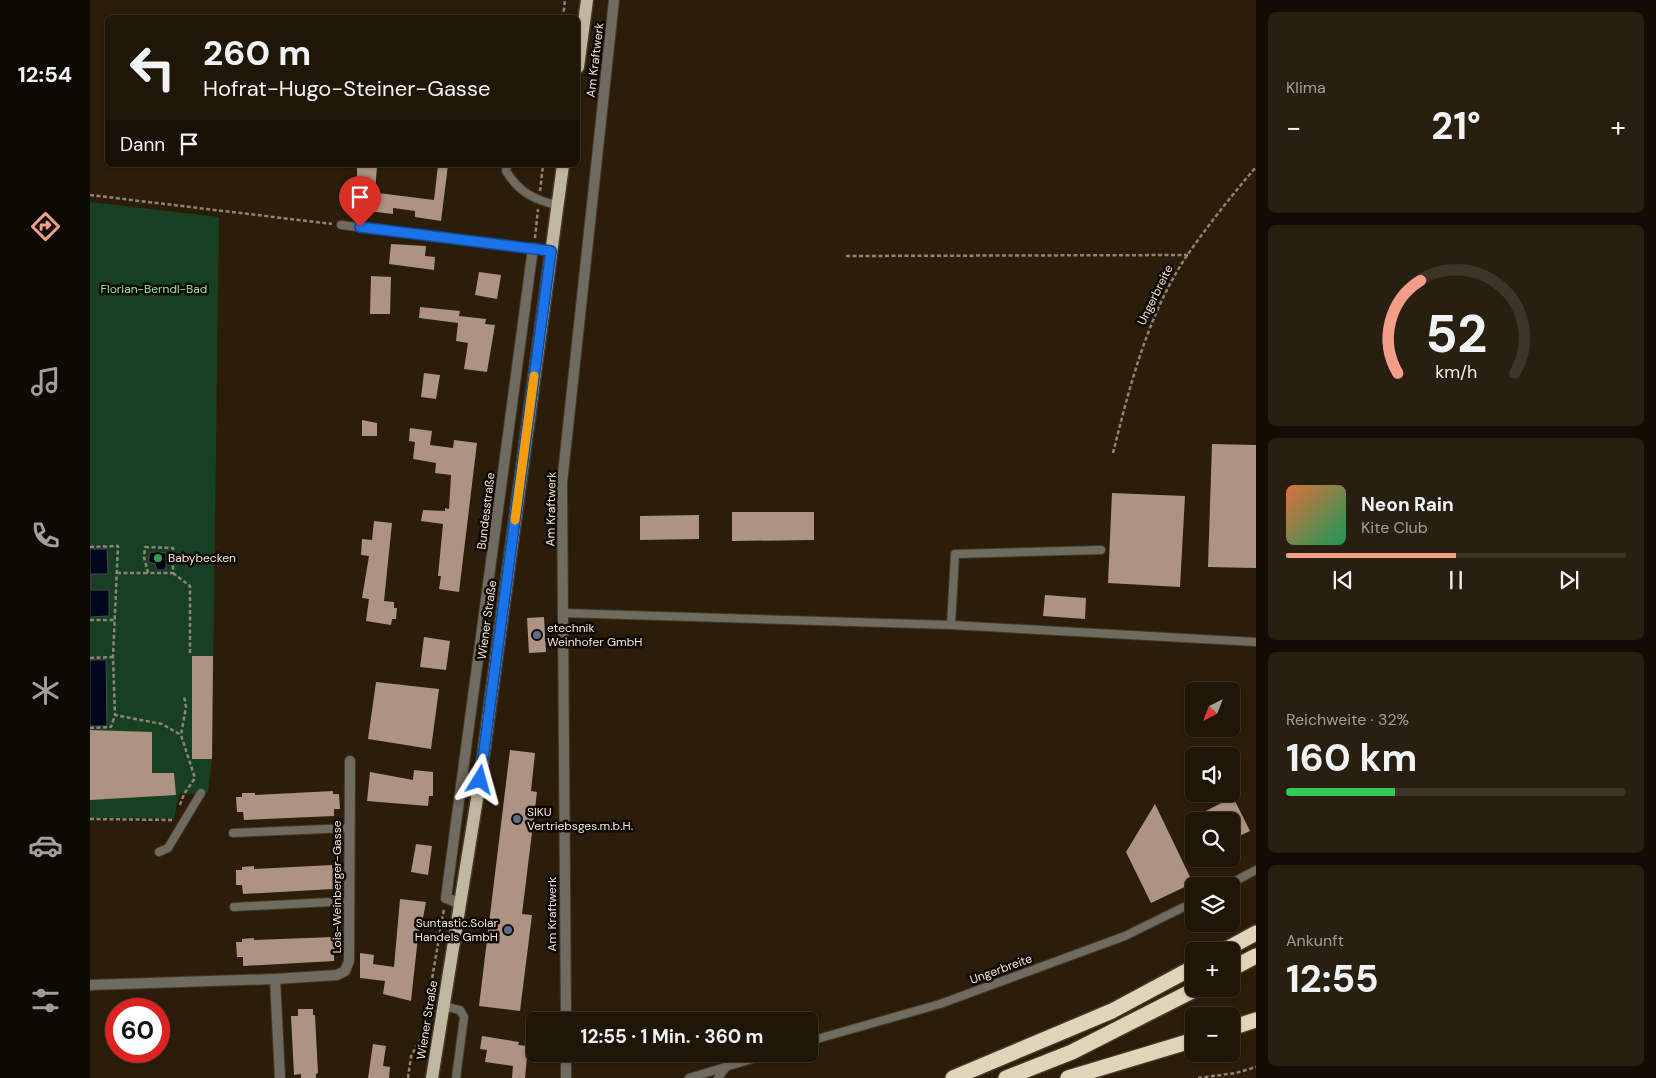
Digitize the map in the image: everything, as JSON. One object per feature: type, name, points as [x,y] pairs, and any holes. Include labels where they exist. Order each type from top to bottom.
[{"type":"highway","points":[[1240,942],[1256,933]]},
{"type":"highway","points":[[1240,964],[1256,956]]},
{"type":"highway","points":[[953,1078],[1112,1011],[1185,973]]},
{"type":"highway","points":[[1006,1078],[1072,1052],[1185,995]]},
{"type":"highway","points":[[1240,1025],[1256,1020]]},
{"type":"highway","points":[[1068,1078],[1185,1043]]},
{"type":"main road","points":[[580,40],[586,0]]},
{"type":"main road","name":"Wiener Straße","points":[[432,1078],[480,780],[563,167]]},
{"type":"street","name":"Am Kraftwerk","points":[[566,1012],[562,483],[614,0]]},
{"type":"street","name":"Bundesstraße","points":[[446,898],[534,248]]},
{"type":"street","name":"Lois-Weinberger-Gasse","points":[[90,985],[275,979],[336,975],[345,971],[349,961],[350,761]]},
{"type":"street","points":[[463,778],[480,780]]},
{"type":"street","points":[[446,898],[459,903]]},
{"type":"street","points":[[275,979],[280,1078]]},
{"type":"street","points":[[566,1062],[566,1078]]},
{"type":"lane","points":[[507,167],[506,172],[522,192],[539,201],[557,205]]},
{"type":"lane","points":[[340,225],[551,251]]},
{"type":"lane","points":[[951,625],[955,554],[1101,550]]},
{"type":"lane","points":[[563,612],[951,625],[1256,642]]},
{"type":"lane","points":[[159,852],[168,848],[201,794]]},
{"type":"lane","points":[[233,833],[350,828]]},
{"type":"lane","points":[[1240,879],[1256,870]]},
{"type":"lane","points":[[234,907],[350,901]]},
{"type":"lane","name":"Ungerbreite","points":[[818,1039],[940,1004],[1125,936],[1185,906]]},
{"type":"lane","points":[[443,1006],[460,1010],[464,1016],[456,1078]]},
{"type":"lane","points":[[689,1078],[741,1062]]},
{"type":"lane","points":[[718,1078],[727,1066]]},
{"type":"path","points":[[563,15],[565,0]]},
{"type":"path","name":"Ungerbreite","points":[[1113,453],[1129,390],[1148,336],[1165,296],[1188,255],[1256,167]]},
{"type":"path","points":[[90,195],[340,225]]},
{"type":"path","points":[[846,256],[1188,255]]},
{"type":"path","points":[[90,547],[118,546],[113,657],[115,715],[111,727],[90,728]]},
{"type":"path","points":[[148,573],[144,557],[145,547],[173,548],[173,573]]},
{"type":"path","points":[[117,573],[173,573],[190,586],[190,653]]},
{"type":"path","points":[[90,620],[115,620]]},
{"type":"path","points":[[90,658],[113,657]]},
{"type":"path","points":[[178,811],[184,794],[195,778],[181,735],[186,707],[184,696]]},
{"type":"path","points":[[115,715],[162,724],[181,735]]},
{"type":"path","points":[[90,819],[176,820]]},
{"type":"path","points":[[408,1078],[410,1056],[422,1037],[446,898]]},
{"type":"path","points":[[1198,1078],[1236,1073],[1256,1067]]},
{"type":"green space","name":"Florian-Berndl-Bad","points":[[90,202],[219,217],[212,759],[208,793],[179,794],[174,819],[90,818]]},
{"type":"water","points":[[90,549],[107,549],[108,574],[91,574],[91,590],[109,590],[109,616],[90,617]]},
{"type":"water","name":"Babybecken","points":[[151,552],[166,553],[166,567],[164,570],[157,570],[155,564],[149,562]]},
{"type":"water","points":[[90,660],[106,660],[107,726],[90,726]]},
{"type":"building","points":[[357,167],[377,167],[375,191],[378,193],[434,200],[438,167],[448,167],[441,221],[415,217],[415,211],[393,208],[393,214],[360,210],[361,182],[357,181]]},
{"type":"building","points":[[391,244],[426,246],[425,256],[435,257],[434,270],[389,264]]},
{"type":"building","points":[[479,272],[501,275],[497,299],[475,295]]},
{"type":"building","points":[[371,276],[391,277],[390,314],[370,314]]},
{"type":"building","points":[[420,307],[460,311],[459,316],[486,319],[485,324],[495,325],[487,372],[464,369],[468,343],[456,341],[458,323],[419,318]]},
{"type":"building","points":[[424,373],[440,375],[436,399],[421,397]]},
{"type":"building","points":[[362,420],[377,423],[377,436],[362,436]]},
{"type":"building","points":[[410,428],[432,431],[430,445],[453,448],[454,440],[477,443],[459,592],[439,589],[441,576],[438,576],[443,524],[421,521],[423,510],[445,511],[445,508],[449,509],[451,475],[435,473],[436,463],[413,459],[415,442],[409,441]]},
{"type":"building","points":[[1212,444],[1256,445],[1256,568],[1208,567]]},
{"type":"building","points":[[1112,493],[1185,496],[1180,587],[1108,583]]},
{"type":"building","points":[[732,512],[814,512],[814,540],[732,541]]},
{"type":"building","points":[[699,515],[699,539],[640,540],[640,516]]},
{"type":"building","points":[[374,521],[392,523],[384,601],[394,602],[394,608],[397,608],[396,619],[392,619],[391,625],[366,621],[369,599],[362,598],[369,556],[361,555],[362,539],[372,540]]},
{"type":"building","points":[[1045,595],[1086,598],[1085,619],[1043,616]]},
{"type":"building","name":"etechnik Weinhofer GmbH","points":[[544,617],[546,652],[529,653],[527,618]]},
{"type":"building","points":[[424,637],[450,641],[446,670],[420,667]]},
{"type":"building","points":[[192,656],[213,656],[212,759],[192,759]]},
{"type":"building","points":[[376,682],[439,689],[431,749],[368,739]]},
{"type":"building","points":[[90,730],[152,732],[152,773],[174,773],[176,795],[90,800]]},
{"type":"building","points":[[510,750],[535,753],[531,791],[537,792],[522,914],[532,915],[520,1011],[479,1006]]},
{"type":"building","points":[[414,770],[433,772],[433,796],[429,796],[428,806],[367,801],[370,772],[413,780]]},
{"type":"building","points":[[333,791],[333,794],[339,794],[340,809],[334,809],[334,816],[244,820],[243,812],[237,812],[236,797],[242,797],[242,793],[255,793],[255,795]]},
{"type":"building","points":[[1223,802],[1236,802],[1250,831],[1240,836],[1240,812],[1204,812]]},
{"type":"building","points":[[1155,804],[1190,877],[1185,877],[1185,887],[1151,903],[1126,852]]},
{"type":"building","points":[[416,844],[432,846],[428,875],[411,872]]},
{"type":"building","points":[[332,865],[332,868],[338,868],[339,883],[333,883],[333,889],[243,894],[242,885],[236,885],[236,870],[242,870],[242,867],[254,866],[254,869]]},
{"type":"building","points":[[400,899],[426,902],[423,918],[420,918],[411,1001],[383,994],[385,981],[360,978],[360,953],[374,955],[373,964],[394,967]]},
{"type":"building","points":[[333,937],[333,940],[339,940],[340,955],[334,955],[334,961],[243,966],[243,957],[237,957],[236,942],[242,942],[242,939]]},
{"type":"building","points":[[298,1009],[313,1009],[313,1015],[315,1015],[318,1073],[316,1078],[301,1078],[301,1074],[294,1075],[291,1016],[298,1016]]},
{"type":"building","points":[[482,1036],[519,1042],[518,1045],[526,1046],[525,1078],[512,1078],[513,1066],[485,1062],[487,1050],[480,1049]]},
{"type":"building","points":[[373,1044],[386,1046],[383,1066],[390,1067],[389,1078],[368,1078]]},
{"type":"slow traffic","points":[[515,520],[534,376]]},
{"type":"place","name":"Babybecken","points":[[158,558]]},
{"type":"place","name":"etechnik Weinhofer GmbH","points":[[537,635]]},
{"type":"place","name":"SIKU Vertriebsges.m.b.H.","points":[[517,819]]},
{"type":"place","name":"Suntastic.Solar Handels GmbH","points":[[508,930]]},
{"type":"route","points":[[360,227],[551,251],[480,780]]}]
